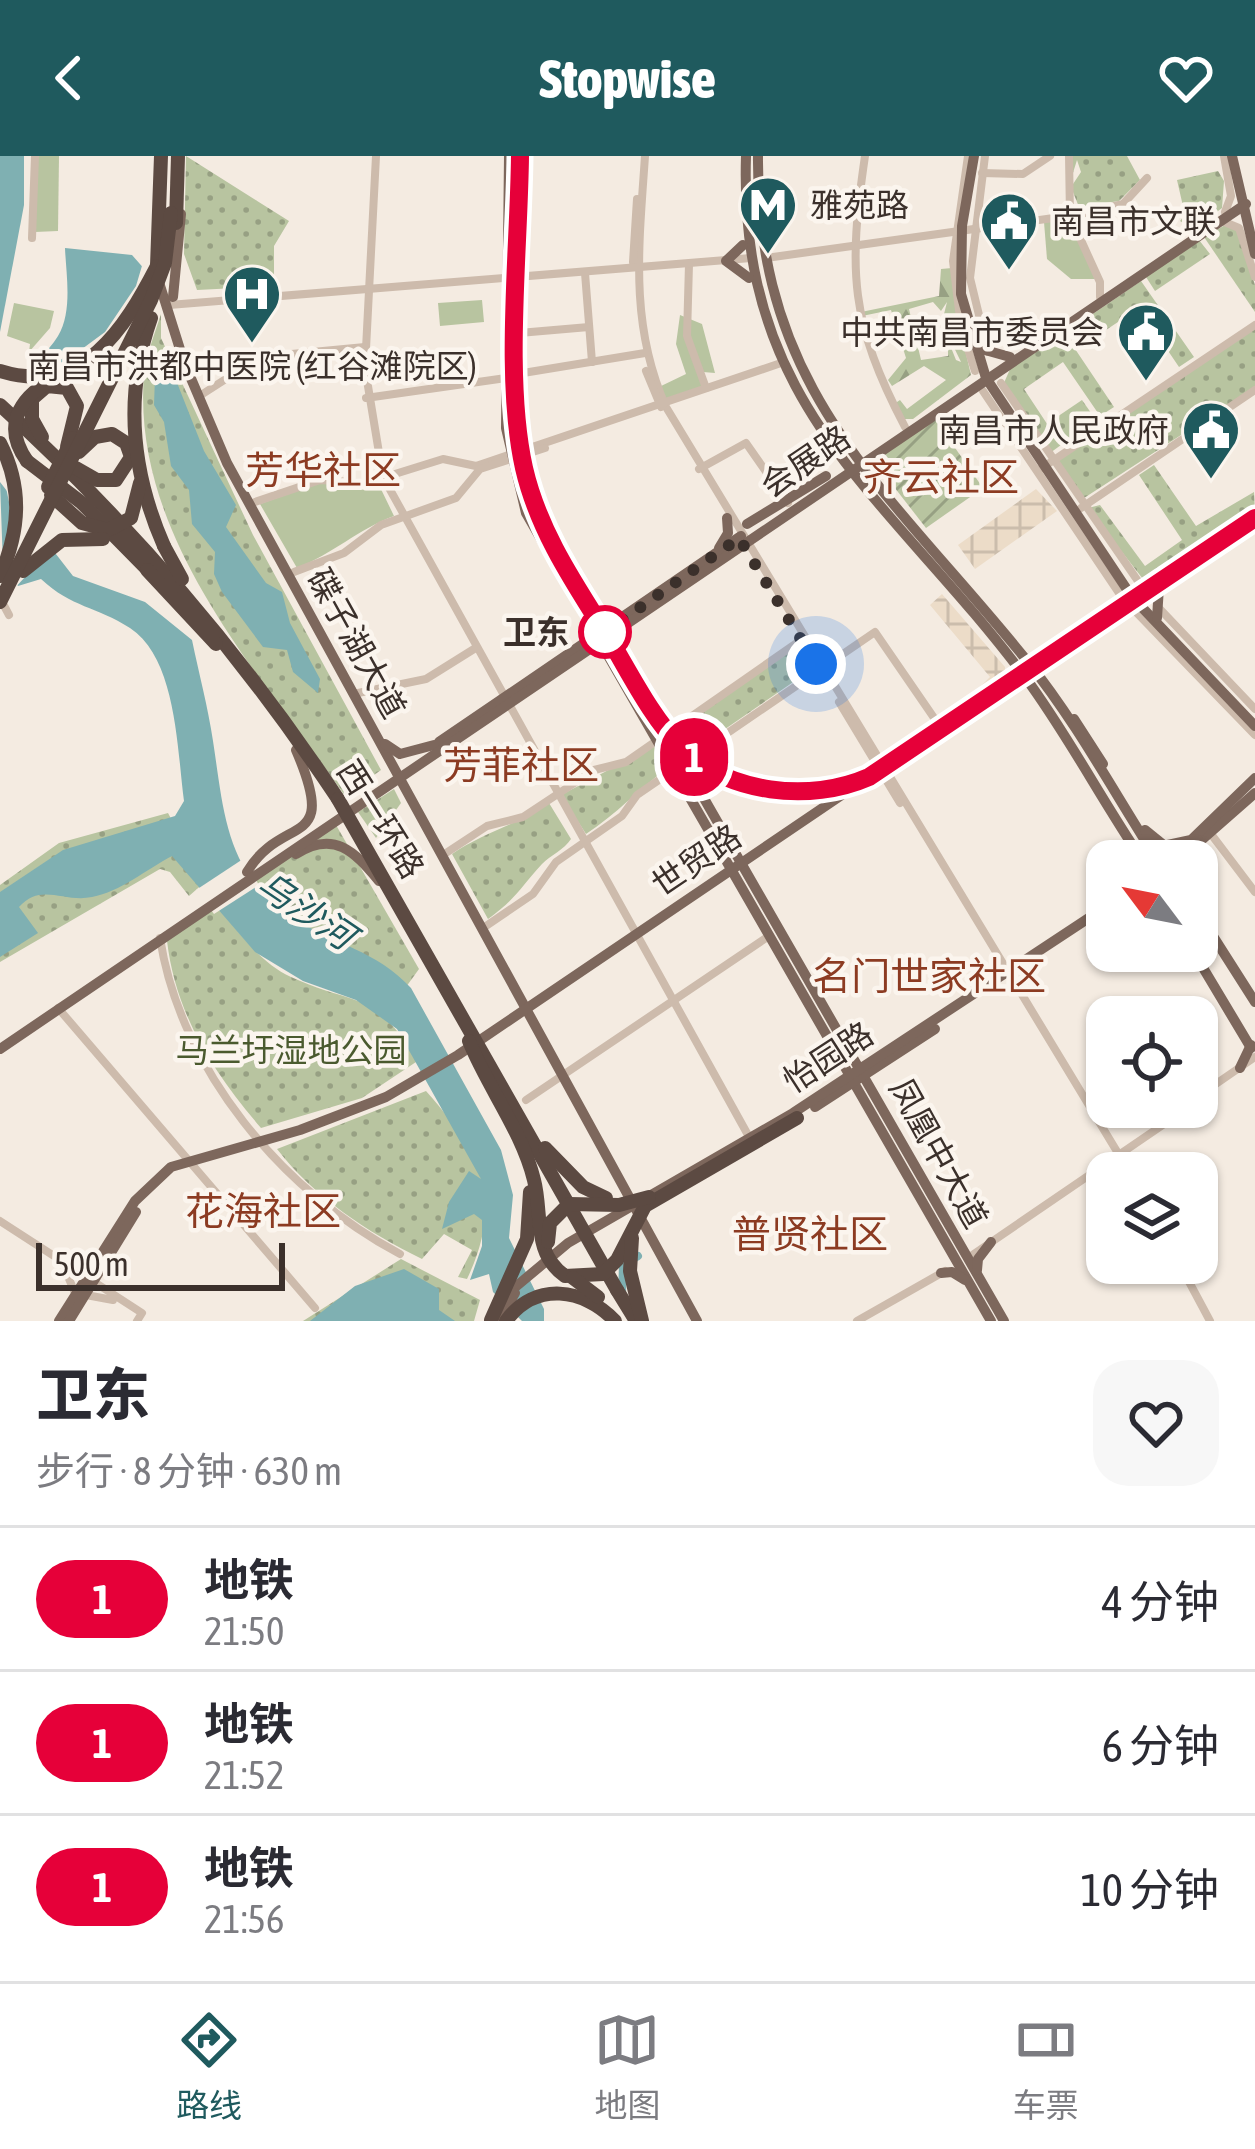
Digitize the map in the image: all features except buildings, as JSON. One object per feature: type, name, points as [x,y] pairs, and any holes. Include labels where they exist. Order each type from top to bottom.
[{"type":"highway","points":[[159,156],[161,264],[125,326],[86,363],[20,397],[9,416],[17,452],[68,490],[220,642]]},
{"type":"highway","points":[[2,605],[66,459],[161,264],[176,223],[181,156]]},
{"type":"highway","points":[[0,440],[51,495],[90,528],[117,528],[139,504],[131,396],[168,213]]},
{"type":"highway","points":[[0,370],[50,374],[86,363]]},
{"type":"highway","points":[[0,580],[66,459],[77,406],[67,388],[56,385],[38,391],[30,407],[32,418],[66,459],[88,476],[106,481],[124,475],[131,457],[127,443],[112,434],[95,437],[66,459]]},
{"type":"highway","name":"西一环路","points":[[0,405],[66,459],[203,614],[381,884],[628,1321]]},
{"type":"highway","name":"西一环路","points":[[0,415],[129,541],[220,642],[352,822],[506,1092],[628,1321]]},
{"type":"highway","points":[[0,440],[17,516],[0,580]]},
{"type":"highway","points":[[137,453],[164,546],[203,614]]},
{"type":"highway","points":[[2,605],[45,549],[72,537],[104,540],[151,574]]},
{"type":"highway","points":[[467,1036],[533,1176],[544,1254],[565,1276],[602,1274],[617,1260],[637,1215],[665,1192],[795,1115]]},
{"type":"highway","points":[[506,1092],[548,1151],[596,1195],[637,1199],[665,1192]]},
{"type":"highway","points":[[496,1321],[530,1222],[529,1180],[515,1135]]},
{"type":"highway","points":[[628,1321],[557,1265],[548,1251],[550,1223],[569,1204],[638,1202],[665,1192]]},
{"type":"highway","points":[[628,1321],[632,1236],[644,1212],[665,1192]]},
{"type":"highway","points":[[496,1321],[522,1303],[554,1292],[585,1298],[628,1321]]},
{"type":"main road","name":"碟子湖大道","points":[[159,156],[151,257],[172,304],[201,395],[413,802],[700,1321]]},
{"type":"main road","name":"碟子湖大道","points":[[181,156],[172,304],[184,362],[227,463],[529,1010]]},
{"type":"main road","name":"凤凰中大道","points":[[509,156],[512,433],[526,513],[576,605],[620,652],[632,686],[827,1010],[940,1235],[1004,1321]]},
{"type":"main road","name":"凤凰中大道","points":[[511,376],[518,333],[513,278],[522,156]]},
{"type":"main road","points":[[743,156],[743,245],[726,261],[749,278],[779,366],[841,469],[872,489],[1032,668],[1144,840]]},
{"type":"main road","points":[[743,156],[779,366],[841,469]]},
{"type":"main road","points":[[749,278],[757,258],[761,156]]},
{"type":"main road","points":[[976,156],[961,294],[987,378],[1120,575],[1131,600],[1155,618],[1255,723]]},
{"type":"main road","points":[[1232,156],[1255,254]]},
{"type":"main road","points":[[1243,203],[1255,239]]},
{"type":"main road","name":"会展路","points":[[1011,359],[1243,203]]},
{"type":"main road","name":"会展路","points":[[878,449],[1223,217]]},
{"type":"main road","points":[[743,245],[757,258],[782,310],[848,486],[1032,668],[1126,840]]},
{"type":"main road","points":[[757,258],[793,356],[842,440],[841,469]]},
{"type":"main road","points":[[977,349],[1011,359]]},
{"type":"main road","name":"会展路","points":[[627,617],[841,469],[967,389]]},
{"type":"main road","points":[[872,489],[878,449]]},
{"type":"main road","name":"凤凰中大道","points":[[516,460],[583,592],[616,670],[632,686]]},
{"type":"main road","points":[[873,466],[1032,668],[1156,840]]},
{"type":"main road","points":[[729,517],[744,536],[787,501],[841,469]]},
{"type":"main road","points":[[848,486],[872,489],[1032,668],[1128,840]]},
{"type":"main road","name":"会展路","points":[[400,773],[744,536],[787,501]]},
{"type":"main road","points":[[711,556],[726,538],[729,517]]},
{"type":"main road","name":"世贸路","points":[[189,1165],[389,1101],[1255,519]]},
{"type":"main road","points":[[1155,618],[1156,589]]},
{"type":"main road","points":[[583,592],[605,615],[627,617],[615,635],[620,652]]},
{"type":"main road","points":[[576,605],[582,633],[573,654],[600,657],[616,670]]},
{"type":"main road","name":"世贸路","points":[[883,770],[1032,668]]},
{"type":"main road","name":"会展路","points":[[400,773],[503,701]]},
{"type":"main road","points":[[386,744],[400,754],[434,745]]},
{"type":"main road","points":[[249,874],[304,826],[313,810],[312,788],[296,750]]},
{"type":"main road","points":[[249,874],[400,773]]},
{"type":"main road","points":[[0,1045],[400,773]]},
{"type":"main road","points":[[1202,840],[1254,778]]},
{"type":"main road","points":[[1195,840],[1254,778]]},
{"type":"main road","points":[[379,790],[394,788],[413,802]]},
{"type":"main road","points":[[1140,833],[1153,840]]},
{"type":"main road","points":[[249,874],[327,842],[348,847],[381,884]]},
{"type":"main road","name":"凤凰中大道","points":[[739,867],[770,935],[830,1042],[857,1076],[957,1241],[961,1259]]},
{"type":"main road","points":[[0,1045],[207,902]]},
{"type":"main road","name":"怡园路","points":[[496,1321],[534,1270],[795,1115],[1086,923]]},
{"type":"main road","points":[[1218,950],[1251,1010],[1250,1058]]},
{"type":"main road","points":[[1218,956],[1251,1010]]},
{"type":"main road","points":[[1207,972],[1250,1058]]},
{"type":"main road","points":[[1217,972],[1251,1010]]},
{"type":"main road","points":[[827,1010],[837,1038],[830,1042]]},
{"type":"main road","name":"怡园路","points":[[665,1192],[748,1135],[795,1115]]},
{"type":"main road","points":[[59,1321],[157,1186],[189,1165]]},
{"type":"main road","points":[[651,1232],[617,1219],[624,1183],[640,1191],[665,1192]]},
{"type":"main road","points":[[651,1232],[651,1214],[665,1192]]},
{"type":"main road","points":[[940,1235],[946,1254],[940,1271],[976,1284],[977,1260],[989,1241]]},
{"type":"main road","points":[[957,1241],[969,1246],[989,1241]]},
{"type":"main road","name":"凤凰中大道","points":[[976,1284],[991,1321]]},
{"type":"main road","points":[[69,1321],[85,1286]]},
{"type":"street","points":[[32,238],[35,156]]},
{"type":"street","points":[[376,156],[366,398],[383,478],[748,1135]]},
{"type":"street","points":[[642,156],[635,269],[643,353],[663,406],[729,517]]},
{"type":"street","points":[[865,156],[852,244],[857,311],[871,362],[905,428]]},
{"type":"street","points":[[976,156],[982,173],[965,226],[956,302],[987,378],[1046,465]]},
{"type":"street","points":[[982,173],[1023,174],[1050,156]]},
{"type":"street","points":[[1070,156],[1071,215],[1104,294]]},
{"type":"street","points":[[1232,156],[1231,196],[1223,217],[1239,228],[1255,277]]},
{"type":"street","points":[[172,304],[757,258],[1071,215],[1124,204],[1147,178]]},
{"type":"street","points":[[965,226],[973,304],[984,346],[993,357]]},
{"type":"street","points":[[689,264],[687,336],[706,388]]},
{"type":"street","points":[[584,273],[592,362]]},
{"type":"street","points":[[1046,465],[1255,325]]},
{"type":"street","points":[[518,333],[589,327]]},
{"type":"street","points":[[201,395],[260,357],[365,347]]},
{"type":"street","points":[[366,398],[643,353]]},
{"type":"street","points":[[663,406],[779,366]]},
{"type":"street","points":[[294,572],[344,553],[367,532],[456,498],[480,469],[779,366]]},
{"type":"street","points":[[987,378],[1046,465]]},
{"type":"street","points":[[1076,511],[1255,391]]},
{"type":"street","points":[[700,468],[746,443],[787,501]]},
{"type":"street","points":[[255,502],[320,480],[354,484],[442,459],[476,466],[516,460]]},
{"type":"street","points":[[1076,511],[1131,600],[1255,723]]},
{"type":"street","points":[[1076,511],[1131,600]]},
{"type":"street","points":[[744,536],[822,669]]},
{"type":"street","points":[[744,536],[1115,1152]]},
{"type":"street","points":[[1156,589],[1161,613],[1255,723]]},
{"type":"street","points":[[486,926],[533,894],[556,862],[622,816],[637,795],[875,632],[941,728]]},
{"type":"street","points":[[446,854],[487,826],[523,818],[594,770],[626,763],[801,640]]},
{"type":"street","points":[[358,693],[426,680],[474,649]]},
{"type":"street","points":[[1211,834],[1255,892]]},
{"type":"street","points":[[526,1100],[770,935]]},
{"type":"street","points":[[160,938],[168,989],[195,1051],[312,1196],[400,1254]]},
{"type":"street","points":[[57,1007],[315,1308]]},
{"type":"street","points":[[1218,1083],[1250,1058]]},
{"type":"street","points":[[1119,1152],[1155,1128]]},
{"type":"street","points":[[854,1321],[961,1259],[1086,1175]]},
{"type":"street","points":[[0,1223],[64,1265],[85,1286],[113,1297],[139,1317]]},
{"type":"street","points":[[64,1265],[102,1259],[113,1297]]},
{"type":"street","points":[[64,1265],[85,1286],[113,1297]]},
{"type":"street","points":[[1187,1284],[1210,1321]]},
{"type":"green space","points":[[37,156],[59,156],[58,231],[35,232]]},
{"type":"green space","points":[[186,156],[289,221],[274,246],[274,286],[197,290],[184,254]]},
{"type":"green space","points":[[1073,156],[1127,156],[1140,180],[1119,201],[1079,207],[1071,187],[1081,172],[1077,160],[1072,176]]},
{"type":"green space","points":[[1218,171],[1224,181],[1222,208],[1194,229],[1180,221],[1185,215],[1177,180]]},
{"type":"green space","points":[[1068,218],[1095,279],[1071,279],[1047,259],[1044,222]]},
{"type":"green space","points":[[1227,224],[1236,227],[1255,285],[1255,312],[1204,237]]},
{"type":"green space","points":[[1199,240],[1210,254],[1155,291],[1146,277]]},
{"type":"green space","points":[[952,268],[957,315],[944,314],[947,302],[941,311],[933,302],[909,309],[921,360],[948,356],[948,340],[961,362],[947,333],[959,324],[971,375],[913,419],[903,419],[894,404],[900,400],[907,409],[946,380],[924,366],[892,386],[888,380],[906,358],[891,310],[862,316],[861,312],[939,296],[941,269]]},
{"type":"green space","points":[[1141,281],[1194,357],[1179,367],[1139,308],[1079,348],[1068,331]]},
{"type":"green space","points":[[482,300],[484,322],[440,326],[438,303]]},
{"type":"green space","points":[[14,303],[54,311],[50,328],[29,352],[30,344],[7,336]]},
{"type":"green space","points":[[161,314],[161,338],[253,535],[381,770],[345,796],[208,600],[179,547],[158,492],[145,435],[144,375]]},
{"type":"green space","points":[[680,315],[702,324],[715,373],[703,372],[708,385],[665,400],[659,387],[686,374],[676,344]]},
{"type":"green space","points":[[1255,328],[1255,387],[1081,500],[1057,465],[1060,459]]},
{"type":"green space","points":[[1063,331],[1114,407],[1100,416],[1063,362],[1024,389],[1061,445],[1050,453],[1003,385],[1011,367]]},
{"type":"green space","points":[[1082,400],[1096,420],[1065,441],[1051,421]]},
{"type":"green space","points":[[935,419],[983,488],[926,528],[877,465],[880,456]]},
{"type":"green space","points":[[1154,465],[1196,526],[1254,492],[1255,513],[1146,583],[1088,508],[1100,505],[1145,566],[1182,540],[1139,475]]},
{"type":"green space","points":[[320,483],[357,489],[379,485],[394,516],[297,568],[260,504]]},
{"type":"green space","points":[[800,644],[815,667],[686,756],[673,733]]},
{"type":"green space","points":[[654,746],[668,768],[586,834],[561,795]]},
{"type":"green space","points":[[394,789],[401,803],[376,838],[358,812]]},
{"type":"green space","points":[[549,803],[571,839],[488,919],[452,854]]},
{"type":"green space","points":[[168,813],[205,882],[189,896],[170,872],[160,869],[0,962],[0,885],[59,843]]},
{"type":"green space","name":"马兰圩湿地公园","points":[[336,825],[419,969],[406,987],[317,937],[248,884]]},
{"type":"green space","name":"马兰圩湿地公园","points":[[217,905],[269,963],[291,977],[375,1010],[419,1060],[362,1098],[261,1128],[199,1041],[172,968],[167,941]]},
{"type":"green space","name":"马兰圩湿地公园","points":[[426,1091],[461,1135],[481,1178],[484,1224],[467,1279],[458,1277],[472,1250],[444,1234],[422,1259],[402,1249],[325,1198],[277,1149]]},
{"type":"green space","points":[[401,1259],[480,1300],[474,1321],[303,1321]]},
{"type":"shaded area","points":[[1036,489],[1057,511],[975,569],[958,545]]},
{"type":"shaded area","points":[[942,594],[1005,667],[1005,679],[969,706],[965,702],[990,677],[930,605]]},
{"type":"water","points":[[0,156],[24,156],[24,205],[0,332]]},
{"type":"water","points":[[65,248],[132,255],[147,272],[146,360],[170,365],[204,451],[236,505],[226,527],[266,583],[282,592],[290,623],[320,679],[318,693],[293,672],[287,650],[263,647],[222,592],[214,574],[215,552],[192,524],[189,490],[171,466],[164,422],[154,405],[155,377],[148,367],[128,359],[23,382],[63,326]]},
{"type":"water","points":[[0,482],[73,576],[145,602],[192,640],[225,817],[241,862],[271,901],[293,918],[370,956],[411,988],[501,1150],[513,1195],[509,1238],[544,1309],[544,1321],[522,1321],[493,1292],[489,1274],[470,1280],[482,1246],[482,1220],[474,1214],[442,1229],[449,1202],[469,1171],[481,1179],[397,1029],[356,1000],[303,981],[255,952],[172,856],[102,894],[82,898],[44,894],[27,900],[19,907],[38,933],[0,957],[0,892],[63,850],[175,816],[184,801],[172,707],[157,661],[130,628],[63,596],[41,579],[18,586],[3,565]]},
{"type":"water","points":[[404,1269],[439,1289],[439,1310],[455,1321],[310,1321],[355,1286]]},
{"type":"pier","points":[[144,259],[152,268],[138,370],[131,367],[123,408],[134,453],[136,501],[125,508],[49,437],[42,418],[25,422],[17,382],[24,366],[63,363],[105,332],[136,286]]},
{"type":"pier","points":[[4,448],[75,523],[13,590],[9,502],[0,458]]},
{"type":"pier","points":[[243,859],[259,885],[214,914],[196,890]]},
{"type":"waterway","points":[[622,1293],[623,1265],[638,1256]]},
{"type":"metro line","name":"1","points":[[520,156],[516,419],[538,516],[561,563],[657,714],[680,746],[712,770],[745,784],[793,791],[848,787],[893,763],[1255,518]]},
{"type":"place","name":"雅苑路","points":[[768,256]]},
{"type":"place","name":"南昌市文联","points":[[1009,272]]},
{"type":"place","name":"南昌市洪都中医院 (红谷滩院区)","points":[[252,345]]},
{"type":"place","name":"中共南昌市委员会","points":[[1146,383]]},
{"type":"place","name":"南昌市人民政府","points":[[1211,481]]},
{"type":"place","name":"卫东","points":[[605,632]]},
{"type":"district","name":"芳华社区","points":[[323,470]]},
{"type":"district","name":"齐云社区","points":[[941,477]]},
{"type":"district","name":"芳菲社区","points":[[521,765]]},
{"type":"district","name":"名门世家社区","points":[[929,976]]},
{"type":"district","name":"花海社区","points":[[263,1211]]},
{"type":"district","name":"普贤社区","points":[[810,1234]]},
{"type":"route","points":[[605,632],[604,628],[739,538],[816,664]]},
{"type":"water label","name":"乌沙河","points":[[306,910]]}]
